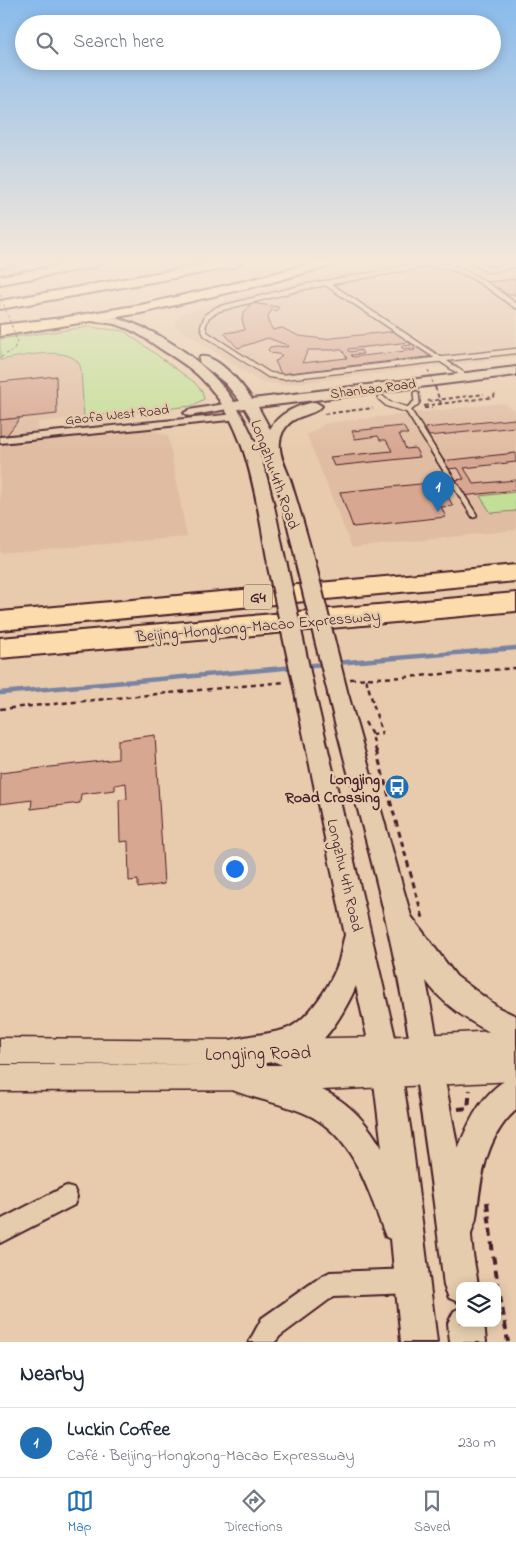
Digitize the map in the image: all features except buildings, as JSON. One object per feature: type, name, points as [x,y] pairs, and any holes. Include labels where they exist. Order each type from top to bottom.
[{"type":"highway","points":[[0,330],[34,326]]},
{"type":"highway","name":"Beijing-Hongkong-Macao Expressway","points":[[0,621],[516,573]]},
{"type":"highway","name":"Beijing-Hongkong-Macao Expressway","points":[[0,648],[516,602]]},
{"type":"main road","name":"Longzhu 4th Road","points":[[131,326],[140,329],[200,370],[213,382],[233,412],[250,447],[258,475],[277,564],[297,690],[355,916],[386,1063],[419,1342]]},
{"type":"main road","name":"Longzhu 4th Road","points":[[148,326],[211,364],[232,382],[252,409],[262,427],[287,494],[305,561],[412,921],[428,1061],[461,1282]]},
{"type":"main road","name":"Shanbao Road","points":[[233,412],[516,371]]},
{"type":"main road","name":"Shanbao Road","points":[[252,409],[315,411],[422,397],[516,381]]},
{"type":"main road","points":[[272,452],[272,438],[275,429],[281,422],[291,415],[315,411]]},
{"type":"main road","points":[[234,1066],[305,1037],[328,1011],[345,980],[355,950],[355,916]]},
{"type":"main road","points":[[412,921],[446,986],[489,1018],[516,1030]]},
{"type":"main road","points":[[234,1066],[327,1108],[351,1128],[377,1169],[400,1229],[413,1281]]},
{"type":"main road","points":[[456,1245],[467,1178],[476,1140],[486,1120],[500,1102],[516,1090]]},
{"type":"main road","points":[[466,1327],[468,1342]]},
{"type":"street","name":"Gaofa West Road","points":[[0,433],[162,416],[233,412]]},
{"type":"street","name":"Gaofa West Road","points":[[0,440],[233,412]]},
{"type":"street","name":"Longjing Road","points":[[428,1061],[516,1043]]},
{"type":"street","name":"Longjing Road","points":[[0,1051],[234,1066]]},
{"type":"street","name":"Longjing Road","points":[[0,1078],[234,1066],[428,1061],[516,1068]]},
{"type":"street","points":[[0,1232],[66,1197]]},
{"type":"street","points":[[261,1342],[271,1327],[330,1284],[413,1281]]},
{"type":"lane","points":[[204,326],[203,329],[217,341],[264,372],[276,376],[292,376],[516,351]]},
{"type":"lane","points":[[390,326],[467,377]]},
{"type":"lane","points":[[408,410],[422,397]]},
{"type":"lane","points":[[377,403],[408,410],[474,516]]},
{"type":"path","points":[[0,358],[14,349],[17,341],[11,326]]},
{"type":"path","points":[[428,370],[441,404]]},
{"type":"path","points":[[432,408],[425,409],[423,407],[494,397],[495,392]]},
{"type":"path","points":[[422,397],[484,394]]},
{"type":"path","points":[[315,411],[377,403]]},
{"type":"path","points":[[342,687],[366,679],[516,668]]},
{"type":"path","points":[[366,679],[382,734],[372,735]]},
{"type":"path","points":[[0,710],[297,690]]},
{"type":"path","points":[[361,716],[372,735],[412,921]]},
{"type":"path","points":[[456,1110],[468,1108],[470,1090]]},
{"type":"path","points":[[486,1198],[493,1255],[508,1342]]},
{"type":"shaded area","points":[[175,326],[516,326],[516,357],[282,385],[259,381]]},
{"type":"shaded area","points":[[88,327],[124,331],[194,382],[202,391],[204,399],[192,406],[38,422],[37,438],[146,428],[168,436],[187,537],[0,553],[0,339]]},
{"type":"shaded area","points":[[503,403],[516,412],[516,530],[352,548],[307,435],[326,423]]},
{"type":"green space","points":[[88,327],[124,331],[194,382],[202,391],[204,399],[192,406],[84,417],[81,370],[77,361],[70,356],[47,353],[0,360],[0,339]]},
{"type":"green space","points":[[516,492],[516,511],[491,513],[480,496]]},
{"type":"waterway","points":[[336,663],[516,648]]},
{"type":"waterway","points":[[303,666],[325,664]]},
{"type":"waterway","points":[[0,693],[295,667]]},
{"type":"place","name":"Luckin Coffee","points":[[438,512]]},
{"type":"place","name":"Longjing Road Crossing","points":[[397,787]]}]
